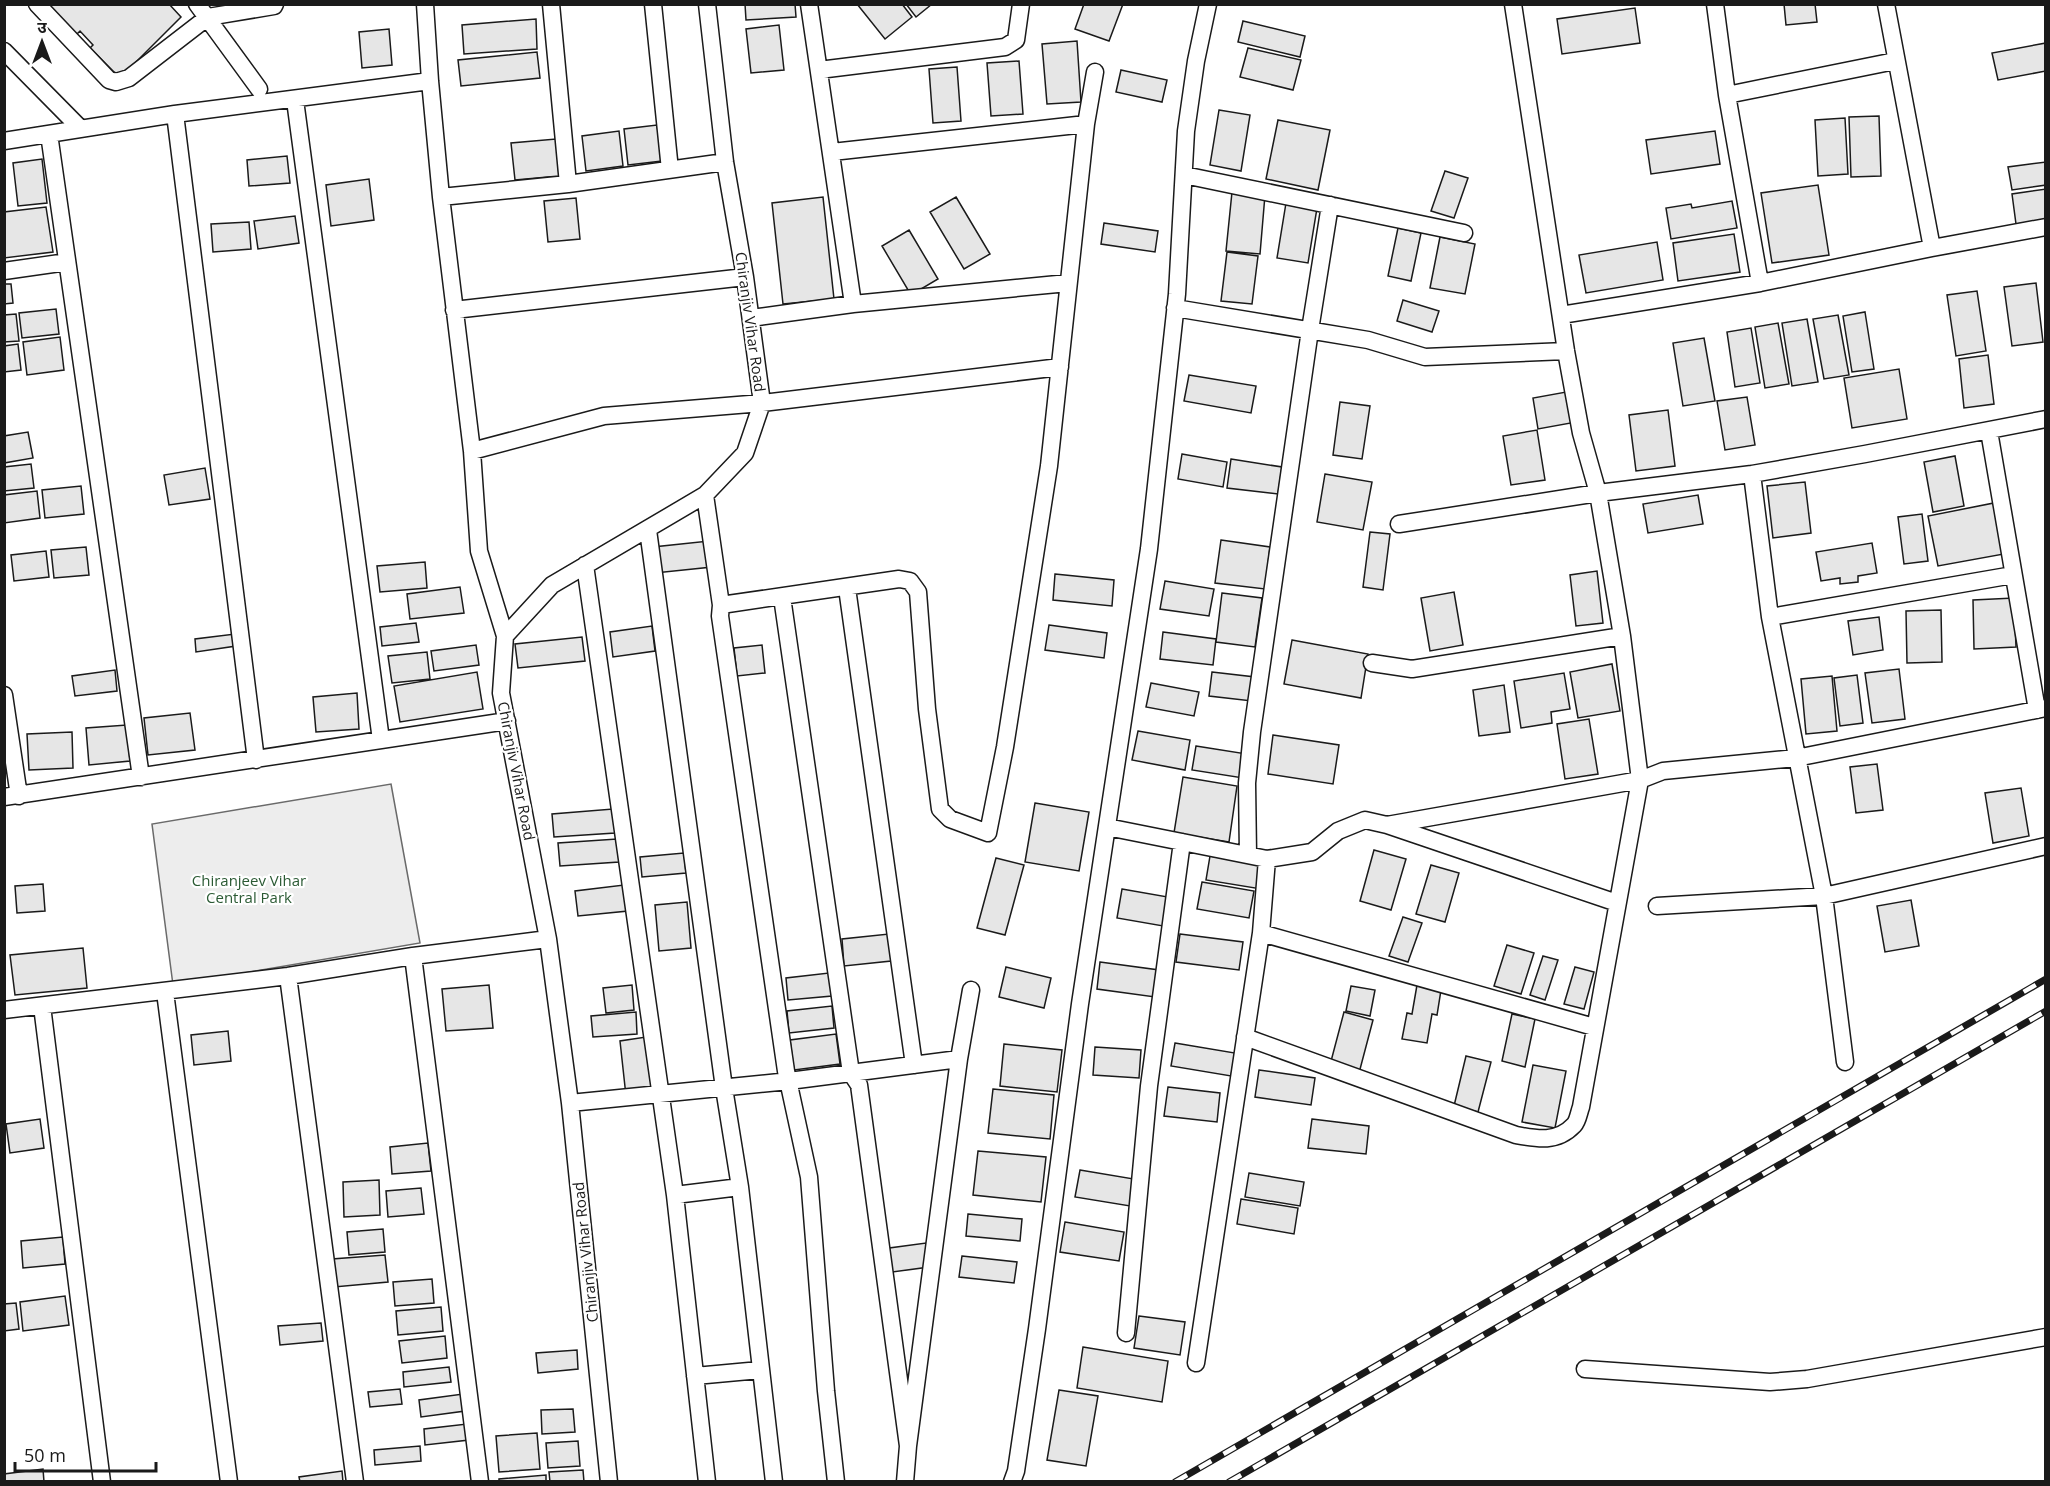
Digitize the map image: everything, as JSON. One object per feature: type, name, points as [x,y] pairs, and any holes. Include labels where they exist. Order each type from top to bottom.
[{"type":"street","points":[[37,4],[105,76],[116,82],[129,78],[202,10],[279,5]]},
{"type":"street","points":[[425,4],[441,197],[472,452],[479,551],[505,636]]},
{"type":"street","points":[[551,4],[568,184]]},
{"type":"street","points":[[653,4],[670,170]]},
{"type":"street","name":"Chiranjiv Vihar Road","points":[[609,1482],[570,1102],[548,939],[501,693],[505,636],[552,585],[705,495],[745,453],[762,403],[745,278],[725,162],[707,4]]},
{"type":"street","points":[[809,4],[853,304]]},
{"type":"street","points":[[819,70],[1005,47],[1016,40],[1021,4]]},
{"type":"street","points":[[1012,1482],[1016,1471],[1035,1341],[1078,1015],[1149,549],[1175,308],[1186,131],[1196,61],[1208,4]]},
{"type":"street","points":[[1245,1037],[1515,1135],[1540,1140],[1556,1136],[1575,1124],[1581,1107],[1640,780],[1622,636],[1598,493],[1581,433],[1566,351],[1513,4]]},
{"type":"street","points":[[1715,4],[1727,95],[1760,282]]},
{"type":"street","points":[[1886,4],[1932,248]]},
{"type":"street","points":[[202,10],[259,89]]},
{"type":"street","points":[[4,51],[81,129]]},
{"type":"street","points":[[1727,95],[1895,61]]},
{"type":"street","points":[[721,605],[899,579],[910,581],[918,592],[927,709],[940,809],[951,819],[988,833],[1007,736],[1041,520],[1086,124],[1095,72]]},
{"type":"street","points":[[4,141],[175,114],[430,81]]},
{"type":"street","points":[[295,100],[381,740]]},
{"type":"street","points":[[175,114],[256,760]]},
{"type":"street","points":[[832,152],[1086,124]]},
{"type":"street","points":[[49,134],[141,777]]},
{"type":"street","points":[[441,197],[568,184],[725,162]]},
{"type":"street","points":[[1184,175],[1464,233]]},
{"type":"street","points":[[1248,855],[1247,783],[1252,732],[1330,205]]},
{"type":"street","points":[[1561,315],[1760,282],[2046,227]]},
{"type":"street","points":[[4,271],[68,262]]},
{"type":"street","points":[[454,310],[745,278]]},
{"type":"street","points":[[751,318],[853,304],[1068,283]]},
{"type":"street","points":[[1175,308],[1368,340],[1425,357],[1566,351]]},
{"type":"street","points":[[472,452],[604,416],[762,403],[1060,367]]},
{"type":"street","points":[[1399,524],[1598,493],[1752,474],[2046,419]]},
{"type":"street","points":[[1387,825],[1640,780],[1663,771],[1796,758],[2041,709],[2013,575],[1989,431]]},
{"type":"street","points":[[1752,474],[1770,617],[1824,896],[1845,1062]]},
{"type":"street","points":[[705,495],[721,605],[720,616],[789,1082],[809,1177],[824,1368],[836,1482]]},
{"type":"street","points":[[648,530],[724,1088],[740,1187],[774,1482]]},
{"type":"street","points":[[585,566],[675,1196],[707,1482]]},
{"type":"street","points":[[1770,617],[2013,575]]},
{"type":"street","points":[[848,588],[914,1065]]},
{"type":"street","points":[[782,597],[851,1073],[859,1085],[908,1446]]},
{"type":"street","points":[[1372,663],[1412,669],[1622,636]]},
{"type":"street","points":[[4,695],[12,796],[507,721]]},
{"type":"street","points":[[1107,827],[1267,859],[1312,852],[1338,831],[1365,820],[1387,825],[1617,903]]},
{"type":"street","points":[[1126,1333],[1149,1086],[1182,842]]},
{"type":"street","points":[[1657,906],[1824,896],[2046,846]]},
{"type":"street","points":[[1196,1364],[1261,933],[1267,859]]},
{"type":"street","points":[[1261,933],[1594,1027]]},
{"type":"street","points":[[4,1010],[288,976],[413,956],[548,939]]},
{"type":"street","points":[[413,956],[480,1482]]},
{"type":"street","points":[[288,976],[356,1482]]},
{"type":"street","points":[[905,1482],[959,1059],[971,990]]},
{"type":"street","points":[[165,992],[229,1482]]},
{"type":"street","points":[[42,1006],[102,1482]]},
{"type":"street","points":[[570,1102],[789,1082],[959,1059]]},
{"type":"street","points":[[675,1196],[740,1187]]},
{"type":"street","points":[[1585,1370],[1770,1382],[1807,1379],[2046,1337]]},
{"type":"street","points":[[695,1376],[760,1370]]},
{"type":"shaded area","name":"Chiranjeev Vihar Central Park","points":[[391,784],[420,943],[173,985],[152,824]]},
{"type":"building","points":[[46,4],[169,4],[181,17],[120,78],[90,48],[93,45],[80,31],[76,35]]},
{"type":"building","points":[[745,4],[795,4],[796,17],[746,20]]},
{"type":"building","points":[[857,4],[902,4],[912,17],[885,39]]},
{"type":"building","points":[[906,4],[932,4],[916,17]]},
{"type":"building","points":[[1084,4],[1123,4],[1109,41],[1075,29]]},
{"type":"building","points":[[1784,4],[1815,4],[1817,22],[1786,25]]},
{"type":"building","points":[[1635,8],[1640,43],[1562,54],[1557,19]]},
{"type":"building","points":[[536,19],[537,49],[464,54],[462,25]]},
{"type":"building","points":[[1243,21],[1305,36],[1300,57],[1238,42]]},
{"type":"building","points":[[779,25],[784,70],[751,73],[746,29]]},
{"type":"building","points":[[389,29],[392,65],[362,68],[359,32]]},
{"type":"building","points":[[1077,41],[1081,102],[1047,104],[1042,44]]},
{"type":"building","points":[[2046,43],[2046,71],[1998,80],[1992,53]]},
{"type":"building","points":[[1248,48],[1301,60],[1293,90],[1240,77]]},
{"type":"building","points":[[537,52],[540,78],[461,86],[458,60]]},
{"type":"building","points":[[1019,61],[1023,114],[991,116],[987,63]]},
{"type":"building","points":[[957,67],[961,121],[933,123],[929,69]]},
{"type":"building","points":[[1121,70],[1167,80],[1162,102],[1116,92]]},
{"type":"building","points":[[1219,110],[1250,115],[1241,171],[1210,165]]},
{"type":"building","points":[[1879,116],[1881,176],[1851,177],[1849,117]]},
{"type":"building","points":[[1845,118],[1848,174],[1818,176],[1815,120]]},
{"type":"building","points":[[1278,120],[1330,130],[1318,190],[1266,179]]},
{"type":"building","points":[[657,125],[662,161],[628,165],[624,129]]},
{"type":"building","points":[[619,131],[623,166],[586,171],[582,136]]},
{"type":"building","points":[[1715,131],[1720,164],[1651,174],[1646,140]]},
{"type":"building","points":[[556,139],[559,176],[515,180],[511,143]]},
{"type":"building","points":[[287,156],[290,183],[249,186],[247,160]]},
{"type":"building","points":[[42,159],[47,203],[18,206],[13,163]]},
{"type":"building","points":[[2046,162],[2046,185],[2012,190],[2008,167]]},
{"type":"building","points":[[1445,171],[1468,178],[1454,218],[1431,211]]},
{"type":"building","points":[[369,179],[374,220],[331,226],[326,185]]},
{"type":"building","points":[[1818,185],[1829,255],[1772,263],[1761,193]]},
{"type":"building","points":[[2046,189],[2046,220],[2016,224],[2012,194]]},
{"type":"building","points":[[1232,192],[1265,195],[1260,254],[1226,251]]},
{"type":"building","points":[[823,197],[834,299],[783,304],[772,203]]},
{"type":"building","points":[[956,197],[990,254],[964,269],[930,212]]},
{"type":"building","points":[[576,198],[580,239],[548,242],[544,201]]},
{"type":"building","points":[[1732,201],[1737,228],[1671,239],[1666,208],[1691,204],[1692,208]]},
{"type":"building","points":[[1286,203],[1317,208],[1308,263],[1277,258]]},
{"type":"building","points":[[46,207],[53,252],[4,258],[4,212]]},
{"type":"building","points":[[295,216],[299,243],[258,249],[254,221]]},
{"type":"building","points":[[249,222],[251,249],[213,252],[211,224]]},
{"type":"building","points":[[1104,223],[1158,231],[1155,252],[1101,244]]},
{"type":"building","points":[[1398,228],[1421,233],[1411,281],[1388,276]]},
{"type":"building","points":[[909,230],[938,279],[911,295],[882,246]]},
{"type":"building","points":[[1734,234],[1740,272],[1678,281],[1673,243]]},
{"type":"building","points":[[1440,237],[1475,244],[1465,294],[1430,288]]},
{"type":"building","points":[[1657,242],[1663,280],[1586,293],[1579,255]]},
{"type":"building","points":[[1227,252],[1258,256],[1252,304],[1221,301]]},
{"type":"building","points":[[2036,283],[2043,342],[2012,346],[2004,287]]},
{"type":"building","points":[[4,284],[11,284],[13,303],[4,304]]},
{"type":"building","points":[[1977,291],[1986,351],[1956,356],[1947,295]]},
{"type":"building","points":[[1403,300],[1439,311],[1432,332],[1397,321]]},
{"type":"building","points":[[56,309],[59,334],[22,338],[19,313]]},
{"type":"building","points":[[1865,312],[1874,369],[1852,372],[1843,316]]},
{"type":"building","points":[[16,314],[19,341],[4,342],[4,315]]},
{"type":"building","points":[[1838,315],[1849,375],[1824,379],[1813,319]]},
{"type":"building","points":[[1807,319],[1818,382],[1792,386],[1782,323]]},
{"type":"building","points":[[1778,323],[1789,384],[1765,388],[1755,327]]},
{"type":"building","points":[[1751,328],[1760,383],[1735,387],[1727,332]]},
{"type":"building","points":[[60,337],[64,370],[27,375],[23,342]]},
{"type":"building","points":[[1704,338],[1715,401],[1683,406],[1673,343]]},
{"type":"building","points":[[18,344],[21,370],[4,372],[4,346]]},
{"type":"building","points":[[1988,355],[1994,404],[1964,408],[1959,359]]},
{"type":"building","points":[[1899,369],[1907,419],[1852,428],[1844,378]]},
{"type":"building","points":[[1189,375],[1256,386],[1251,413],[1184,401]]},
{"type":"building","points":[[1566,392],[1571,423],[1538,429],[1533,398]]},
{"type":"building","points":[[1747,397],[1755,445],[1725,450],[1717,401]]},
{"type":"building","points":[[1340,402],[1370,406],[1362,459],[1333,455]]},
{"type":"building","points":[[1668,410],[1675,466],[1636,471],[1629,415]]},
{"type":"building","points":[[1537,430],[1545,480],[1511,485],[1503,436]]},
{"type":"building","points":[[28,432],[33,458],[4,463],[4,436]]},
{"type":"building","points":[[1182,454],[1227,462],[1223,487],[1178,479]]},
{"type":"building","points":[[1955,456],[1964,506],[1933,512],[1924,462]]},
{"type":"building","points":[[1231,459],[1282,467],[1278,494],[1227,488]]},
{"type":"building","points":[[31,464],[34,488],[4,491],[4,467]]},
{"type":"building","points":[[205,468],[210,499],[169,505],[164,475]]},
{"type":"building","points":[[1325,474],[1372,482],[1363,530],[1317,522]]},
{"type":"building","points":[[1805,482],[1811,533],[1773,538],[1767,486]]},
{"type":"building","points":[[81,486],[84,514],[45,518],[42,490]]},
{"type":"building","points":[[37,491],[40,518],[4,523],[4,495]]},
{"type":"building","points":[[1698,495],[1703,524],[1648,533],[1643,504]]},
{"type":"building","points":[[1994,503],[2004,554],[1938,566],[1928,516]]},
{"type":"building","points":[[1922,514],[1928,561],[1904,564],[1898,517]]},
{"type":"building","points":[[1370,532],[1390,534],[1383,590],[1363,587]]},
{"type":"building","points":[[1221,540],[1270,547],[1265,589],[1215,583]]},
{"type":"building","points":[[709,541],[712,567],[655,573],[653,547]]},
{"type":"building","points":[[1872,543],[1877,573],[1858,576],[1858,582],[1840,584],[1840,578],[1821,581],[1816,552]]},
{"type":"building","points":[[86,547],[89,575],[54,578],[51,550]]},
{"type":"building","points":[[46,551],[49,577],[14,581],[11,555]]},
{"type":"building","points":[[425,562],[427,588],[380,592],[377,566]]},
{"type":"building","points":[[1597,571],[1603,623],[1576,626],[1570,575]]},
{"type":"building","points":[[1055,574],[1114,580],[1112,606],[1053,600]]},
{"type":"building","points":[[1165,581],[1214,589],[1209,616],[1160,609]]},
{"type":"building","points":[[460,587],[464,613],[410,619],[407,594]]},
{"type":"building","points":[[1454,592],[1463,645],[1430,651],[1421,598]]},
{"type":"building","points":[[1222,593],[1262,598],[1255,647],[1216,642]]},
{"type":"building","points":[[2014,598],[2016,647],[1974,649],[1973,600]]},
{"type":"building","points":[[1941,610],[1942,662],[1907,663],[1906,611]]},
{"type":"building","points":[[1879,617],[1883,650],[1853,655],[1848,621]]},
{"type":"building","points":[[416,623],[419,642],[382,646],[380,627]]},
{"type":"building","points":[[1049,625],[1107,633],[1104,658],[1045,650]]},
{"type":"building","points":[[652,626],[655,651],[613,657],[610,632]]},
{"type":"building","points":[[1163,632],[1216,639],[1213,665],[1160,659]]},
{"type":"building","points":[[235,634],[236,646],[196,652],[195,639]]},
{"type":"building","points":[[582,637],[585,661],[518,668],[515,644]]},
{"type":"building","points":[[1292,640],[1368,654],[1361,698],[1284,684]]},
{"type":"building","points":[[476,645],[479,665],[434,671],[431,651]]},
{"type":"building","points":[[762,645],[765,673],[737,676],[734,648]]},
{"type":"building","points":[[427,652],[430,679],[392,683],[388,656]]},
{"type":"building","points":[[1612,664],[1620,711],[1578,718],[1570,672]]},
{"type":"building","points":[[1899,669],[1905,719],[1872,723],[1865,673]]},
{"type":"building","points":[[115,670],[117,691],[75,696],[72,676]]},
{"type":"building","points":[[477,672],[483,709],[400,722],[394,686]]},
{"type":"building","points":[[1212,672],[1255,677],[1252,701],[1209,696]]},
{"type":"building","points":[[1564,673],[1570,709],[1551,712],[1552,723],[1521,728],[1514,681]]},
{"type":"building","points":[[1857,675],[1863,723],[1840,726],[1834,678]]},
{"type":"building","points":[[1832,676],[1837,731],[1806,734],[1801,679]]},
{"type":"building","points":[[1151,683],[1199,692],[1194,716],[1146,707]]},
{"type":"building","points":[[1504,685],[1510,732],[1479,736],[1473,690]]},
{"type":"building","points":[[357,693],[359,729],[316,732],[313,697]]},
{"type":"building","points":[[190,713],[195,750],[148,755],[144,718]]},
{"type":"building","points":[[1589,719],[1598,774],[1565,779],[1557,724]]},
{"type":"building","points":[[127,725],[130,761],[89,765],[86,728]]},
{"type":"building","points":[[1138,731],[1190,740],[1185,770],[1132,760]]},
{"type":"building","points":[[72,732],[73,768],[29,770],[27,734]]},
{"type":"building","points":[[1273,735],[1339,745],[1333,784],[1268,774]]},
{"type":"building","points":[[1196,746],[1247,754],[1243,778],[1192,770]]},
{"type":"building","points":[[1877,764],[1883,810],[1856,813],[1850,767]]},
{"type":"building","points":[[1183,777],[1237,786],[1229,842],[1174,833]]},
{"type":"building","points":[[2021,788],[2029,836],[1993,843],[1985,793]]},
{"type":"building","points":[[1035,803],[1089,812],[1079,871],[1025,862]]},
{"type":"building","points":[[613,809],[615,833],[554,837],[552,814]]},
{"type":"building","points":[[617,839],[619,862],[560,866],[558,843]]},
{"type":"building","points":[[1374,850],[1406,859],[1391,910],[1360,901]]},
{"type":"building","points":[[684,853],[686,873],[642,877],[640,857]]},
{"type":"building","points":[[1210,856],[1265,865],[1261,889],[1206,880]]},
{"type":"building","points":[[996,858],[1024,865],[1005,935],[977,928]]},
{"type":"building","points":[[1431,865],[1459,873],[1445,922],[1416,914]]},
{"type":"building","points":[[1202,882],[1254,891],[1249,918],[1197,909]]},
{"type":"building","points":[[43,884],[45,911],[17,913],[15,886]]},
{"type":"building","points":[[624,885],[628,911],[578,916],[575,891]]},
{"type":"building","points":[[1122,889],[1168,897],[1163,926],[1117,918]]},
{"type":"building","points":[[1911,900],[1919,946],[1885,952],[1877,906]]},
{"type":"building","points":[[687,902],[691,948],[659,951],[655,905]]},
{"type":"building","points":[[1403,917],[1422,923],[1408,962],[1389,956]]},
{"type":"building","points":[[889,934],[891,961],[844,966],[842,939]]},
{"type":"building","points":[[1180,934],[1243,942],[1239,970],[1176,962]]},
{"type":"building","points":[[1507,945],[1534,953],[1521,994],[1494,986]]},
{"type":"building","points":[[83,948],[87,988],[15,995],[10,955]]},
{"type":"building","points":[[1543,956],[1558,960],[1545,1000],[1530,995]]},
{"type":"building","points":[[1100,962],[1159,970],[1155,997],[1097,989]]},
{"type":"building","points":[[1006,967],[1051,978],[1044,1008],[999,997]]},
{"type":"building","points":[[1575,967],[1594,972],[1584,1009],[1564,1004]]},
{"type":"building","points":[[829,973],[832,996],[788,1000],[786,978]]},
{"type":"building","points":[[489,985],[493,1028],[446,1031],[442,989]]},
{"type":"building","points":[[632,985],[634,1010],[606,1013],[603,988]]},
{"type":"building","points":[[1417,985],[1441,990],[1437,1015],[1432,1014],[1427,1043],[1402,1039],[1407,1013],[1412,1014]]},
{"type":"building","points":[[1351,986],[1375,990],[1370,1016],[1346,1011]]},
{"type":"building","points":[[832,1006],[834,1028],[789,1033],[787,1011]]},
{"type":"building","points":[[636,1012],[637,1034],[593,1037],[591,1016]]},
{"type":"building","points":[[1344,1012],[1373,1020],[1359,1073],[1330,1065]]},
{"type":"building","points":[[1512,1014],[1535,1019],[1525,1067],[1502,1061]]},
{"type":"building","points":[[228,1031],[231,1061],[194,1065],[191,1035]]},
{"type":"building","points":[[836,1034],[840,1064],[794,1070],[790,1040]]},
{"type":"building","points":[[646,1037],[652,1093],[626,1096],[620,1041]]},
{"type":"building","points":[[1175,1043],[1235,1053],[1231,1076],[1171,1066]]},
{"type":"building","points":[[1004,1044],[1062,1050],[1057,1092],[1000,1086]]},
{"type":"building","points":[[1095,1047],[1141,1050],[1139,1078],[1093,1075]]},
{"type":"building","points":[[1466,1056],[1491,1062],[1478,1112],[1454,1106]]},
{"type":"building","points":[[1533,1065],[1566,1071],[1555,1128],[1522,1122]]},
{"type":"building","points":[[1259,1070],[1315,1078],[1311,1105],[1255,1097]]},
{"type":"building","points":[[1168,1087],[1220,1093],[1217,1122],[1164,1116]]},
{"type":"building","points":[[993,1089],[1054,1095],[1050,1139],[988,1133]]},
{"type":"building","points":[[40,1119],[44,1148],[10,1153],[6,1124]]},
{"type":"building","points":[[1312,1119],[1369,1126],[1366,1154],[1308,1148]]},
{"type":"building","points":[[428,1143],[431,1171],[392,1174],[390,1147]]},
{"type":"building","points":[[978,1151],[1046,1157],[1041,1202],[973,1195]]},
{"type":"building","points":[[1080,1170],[1134,1179],[1130,1206],[1075,1197]]},
{"type":"building","points":[[1249,1173],[1304,1182],[1300,1206],[1245,1197]]},
{"type":"building","points":[[379,1180],[380,1215],[344,1217],[343,1182]]},
{"type":"building","points":[[421,1188],[424,1214],[388,1217],[386,1191]]},
{"type":"building","points":[[1241,1199],[1298,1208],[1294,1234],[1237,1224]]},
{"type":"building","points":[[968,1214],[1022,1219],[1020,1241],[966,1236]]},
{"type":"building","points":[[1065,1222],[1124,1232],[1119,1261],[1060,1252]]},
{"type":"building","points":[[383,1229],[385,1252],[349,1255],[347,1232]]},
{"type":"building","points":[[63,1237],[65,1264],[23,1268],[21,1241]]},
{"type":"building","points":[[926,1243],[929,1267],[885,1273],[882,1249]]},
{"type":"building","points":[[385,1255],[388,1282],[334,1287],[332,1259]]},
{"type":"building","points":[[962,1256],[1017,1262],[1014,1283],[959,1277]]},
{"type":"building","points":[[432,1279],[434,1303],[395,1306],[393,1282]]},
{"type":"building","points":[[65,1296],[69,1325],[23,1331],[20,1302]]},
{"type":"building","points":[[16,1303],[19,1329],[4,1331],[4,1304]]},
{"type":"building","points":[[441,1307],[443,1331],[398,1335],[396,1311]]},
{"type":"building","points":[[1139,1316],[1185,1322],[1180,1355],[1134,1348]]},
{"type":"building","points":[[321,1323],[323,1341],[280,1345],[278,1326]]},
{"type":"building","points":[[445,1336],[447,1358],[402,1363],[399,1341]]},
{"type":"building","points":[[1083,1347],[1168,1361],[1162,1402],[1077,1388]]},
{"type":"building","points":[[577,1350],[578,1369],[538,1373],[536,1353]]},
{"type":"building","points":[[449,1367],[451,1382],[404,1387],[403,1372]]},
{"type":"building","points":[[400,1389],[402,1404],[370,1407],[368,1392]]},
{"type":"building","points":[[1059,1390],[1098,1396],[1086,1466],[1047,1460]]},
{"type":"building","points":[[463,1394],[465,1411],[421,1417],[419,1400]]},
{"type":"building","points":[[573,1409],[575,1432],[542,1434],[541,1410]]},
{"type":"building","points":[[467,1424],[469,1440],[425,1445],[424,1429]]},
{"type":"building","points":[[537,1433],[540,1469],[499,1472],[496,1436]]},
{"type":"building","points":[[578,1441],[580,1466],[548,1468],[546,1443]]},
{"type":"building","points":[[420,1446],[421,1461],[375,1465],[374,1450]]},
{"type":"building","points":[[43,1469],[44,1482],[4,1482],[4,1474]]},
{"type":"building","points":[[583,1470],[584,1482],[550,1482],[549,1472]]},
{"type":"building","points":[[342,1471],[343,1482],[300,1482],[299,1477]]},
{"type":"building","points":[[546,1475],[546,1482],[499,1482],[499,1479]]},
{"type":"railway","points":[[1175,1482],[2046,979]]},
{"type":"railway","points":[[1229,1482],[2046,1011]]}]
